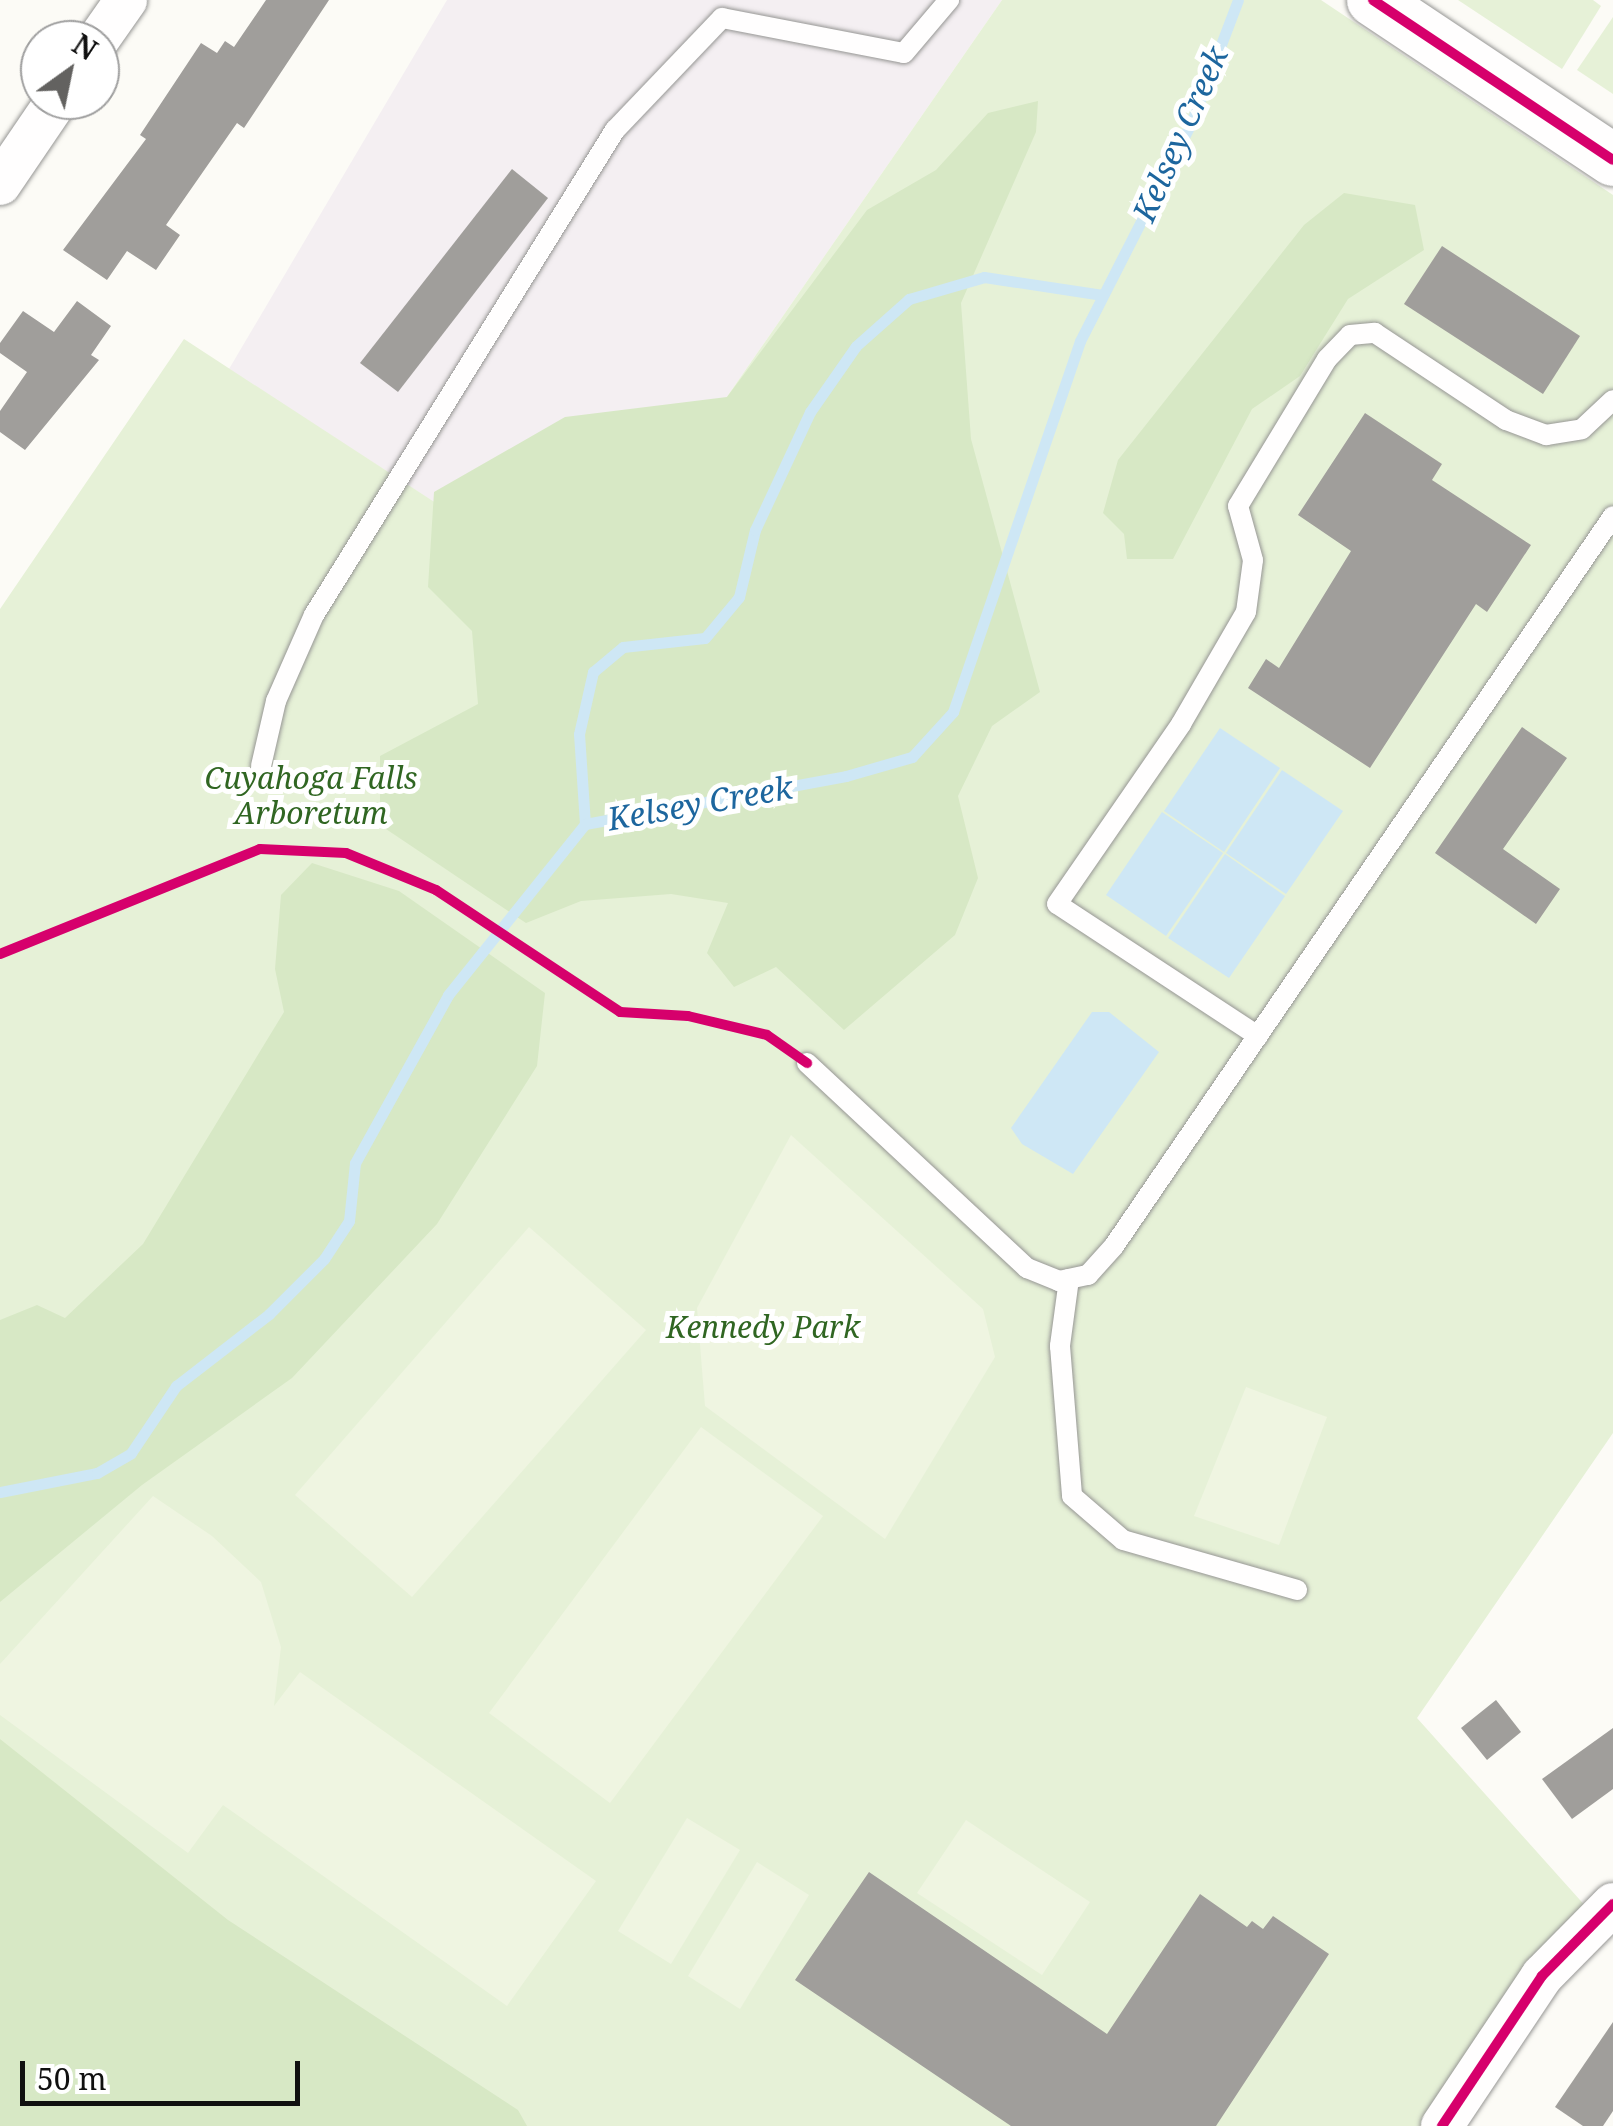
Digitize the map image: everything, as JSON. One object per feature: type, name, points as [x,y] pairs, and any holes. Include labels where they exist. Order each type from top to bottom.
[{"type":"street","points":[[1373,0],[1613,160]]},
{"type":"street","points":[[0,184],[43,120]]},
{"type":"street","points":[[1442,2126],[1542,1976],[1613,1904]]},
{"type":"lane","points":[[261,766],[276,701],[314,615],[615,130],[722,18],[904,52],[949,0]]},
{"type":"lane","points":[[1258,1036],[1056,904],[1181,724],[1246,612],[1253,560],[1238,506],[1327,359],[1350,335],[1375,334],[1506,420],[1546,435],[1582,428],[1613,400]]},
{"type":"lane","points":[[808,1063],[1027,1268],[1069,1279],[1088,1275],[1114,1246],[1613,516]]},
{"type":"lane","points":[[1069,1279],[1060,1346],[1072,1496],[1123,1540],[1298,1590]]},
{"type":"shaded area","points":[[447,0],[1002,0],[706,427],[568,589],[229,369]]},
{"type":"green space","name":"Kennedy Park","points":[[1002,0],[1321,0],[1613,195],[1613,1433],[1417,1718],[1597,1919],[1442,2126],[0,2126],[0,609],[184,339],[568,589],[706,427]]},
{"type":"green space","points":[[1458,0],[1593,0],[1601,6],[1562,69]]},
{"type":"green space","points":[[1613,17],[1613,94],[1577,70]]},
{"type":"green space","points":[[1038,101],[1036,132],[961,303],[971,439],[1040,692],[992,726],[958,796],[978,878],[955,935],[844,1030],[776,967],[734,987],[707,953],[728,903],[671,894],[581,901],[526,923],[380,825],[380,756],[478,704],[472,631],[428,587],[434,492],[565,417],[727,397],[867,210],[936,170],[988,113]]},
{"type":"green space","points":[[1344,193],[1415,205],[1424,250],[1348,299],[1300,376],[1252,409],[1173,559],[1127,559],[1124,534],[1103,513],[1118,460],[1304,225]]},
{"type":"green space","points":[[312,863],[399,891],[545,993],[537,1066],[437,1224],[292,1378],[142,1485],[0,1602],[0,1320],[37,1305],[65,1318],[143,1244],[284,1012],[275,969],[281,895]]},
{"type":"green space","points":[[791,1135],[983,1309],[995,1357],[885,1539],[705,1406],[697,1308]]},
{"type":"green space","points":[[529,1227],[646,1330],[412,1597],[295,1495]]},
{"type":"green space","points":[[1246,1387],[1327,1417],[1279,1545],[1194,1516]]},
{"type":"green space","points":[[701,1427],[823,1516],[610,1803],[489,1713]]},
{"type":"green space","points":[[153,1496],[212,1536],[261,1582],[281,1647],[274,1706],[300,1672],[596,1881],[507,2006],[223,1805],[188,1853],[0,1715],[0,1664]]},
{"type":"green space","points":[[0,1739],[228,1920],[518,2110],[527,2126],[0,2126]]},
{"type":"green space","points":[[687,1818],[740,1850],[671,1964],[618,1931]]},
{"type":"green space","points":[[966,1820],[1090,1902],[1042,1975],[917,1893]]},
{"type":"green space","points":[[757,1862],[809,1895],[740,2009],[688,1976]]},
{"type":"water","points":[[1220,728],[1280,768],[1224,852],[1164,811]]},
{"type":"water","points":[[1282,770],[1343,811],[1286,894],[1226,853]]},
{"type":"water","points":[[1162,812],[1223,853],[1166,936],[1106,895]]},
{"type":"water","points":[[1225,854],[1285,896],[1229,978],[1168,938]]},
{"type":"water","points":[[1092,1012],[1109,1012],[1159,1052],[1073,1174],[1022,1144],[1011,1128]]},
{"type":"building","points":[[266,0],[329,0],[244,128],[237,123],[166,225],[180,235],[156,270],[127,251],[107,280],[63,250],[146,139],[140,135],[201,43],[217,53],[225,41],[234,47]]},
{"type":"building","points":[[512,169],[548,198],[398,392],[360,363]]},
{"type":"building","points":[[1442,246],[1580,336],[1543,394],[1404,304]]},
{"type":"building","points":[[77,301],[111,326],[91,355],[99,360],[25,450],[0,432],[0,411],[27,372],[0,353],[0,343],[23,311],[54,332]]},
{"type":"building","points":[[1365,413],[1442,464],[1432,480],[1531,545],[1487,612],[1476,604],[1370,768],[1248,688],[1266,659],[1279,668],[1351,551],[1298,515]]},
{"type":"building","points":[[1522,727],[1567,758],[1503,849],[1560,889],[1536,924],[1435,853]]},
{"type":"building","points":[[1496,1700],[1521,1732],[1487,1760],[1461,1728]]},
{"type":"building","points":[[1613,1728],[1613,1789],[1572,1819],[1542,1779]]},
{"type":"building","points":[[869,1872],[1107,2034],[1200,1894],[1247,1927],[1252,1921],[1263,1929],[1273,1916],[1329,1954],[1216,2126],[1011,2126],[795,1980]]},
{"type":"building","points":[[1613,2022],[1613,2111],[1603,2126],[1583,2126],[1555,2107]]},
{"type":"waterway","name":"Kelsey Creek","points":[[0,1492],[97,1473],[131,1453],[176,1386],[269,1314],[324,1259],[349,1221],[355,1163],[448,995],[585,824],[846,776],[912,757],[953,712],[1080,341],[1192,121],[1238,0]]},
{"type":"waterway","points":[[585,824],[579,734],[593,672],[623,647],[705,638],[739,597],[755,530],[810,412],[856,346],[909,299],[984,277],[1103,295]]},
{"type":"cycle path","points":[[1373,0],[1613,160]]},
{"type":"cycle path","points":[[0,954],[260,849],[346,853],[436,890],[620,1012],[688,1016],[767,1035],[807,1063]]},
{"type":"cycle path","points":[[1442,2126],[1542,1976],[1613,1904]]},
{"type":"park label","name":"Cuyahoga Falls Arboretum","points":[[311,795]]}]
